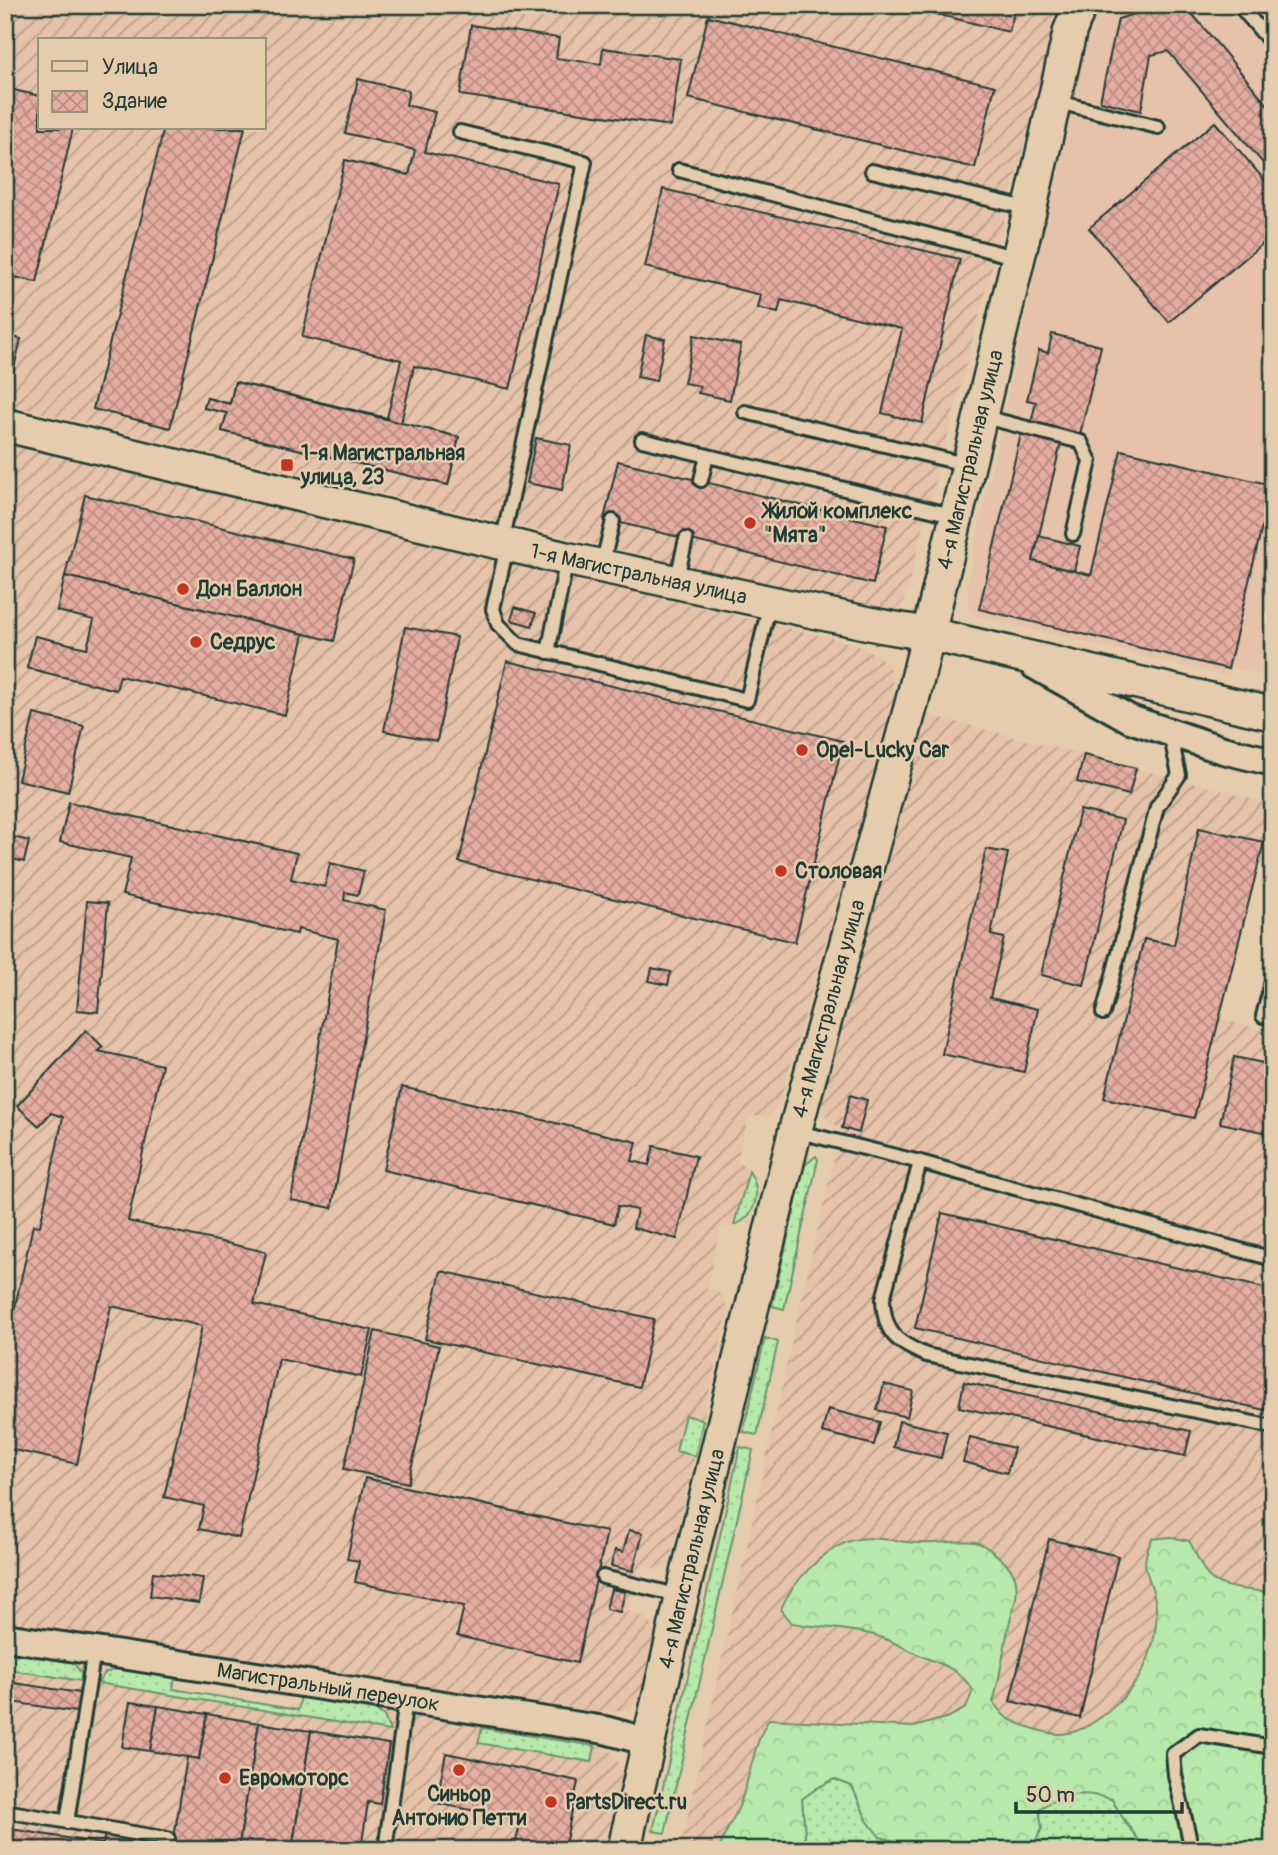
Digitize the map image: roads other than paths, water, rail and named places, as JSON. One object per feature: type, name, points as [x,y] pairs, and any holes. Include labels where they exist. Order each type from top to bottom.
[{"type":"street","name":"4-я Магистральная улица","points":[[624,1850],[794,1131],[912,702],[1031,209],[1070,31],[1080,5]]},
{"type":"street","name":"1-я Магистральная улица","points":[[5,425],[568,559],[929,634],[1273,714]]},
{"type":"street","points":[[1014,654],[1130,719],[1223,750],[1273,762]]},
{"type":"street","name":"Магистральный переулок","points":[[5,1637],[605,1730],[649,1742]]},
{"type":"lane","points":[[1239,5],[1273,45]]},
{"type":"lane","points":[[1054,101],[1158,127]]},
{"type":"lane","points":[[460,132],[585,162],[505,544],[493,609],[498,624],[518,644],[747,700],[770,602]]},
{"type":"lane","points":[[679,170],[1019,258]]},
{"type":"lane","points":[[872,171],[1031,209]]},
{"type":"lane","points":[[746,412],[969,465]]},
{"type":"lane","points":[[980,416],[1081,442],[1090,461],[1073,534]]},
{"type":"lane","points":[[642,440],[957,516]]},
{"type":"lane","points":[[701,480],[707,456]]},
{"type":"lane","points":[[602,566],[613,521]]},
{"type":"lane","points":[[676,582],[687,539]]},
{"type":"lane","points":[[548,652],[568,559]]},
{"type":"lane","points":[[1103,1013],[1157,807],[1179,775],[1170,732]]},
{"type":"lane","points":[[1263,1016],[1273,978]]},
{"type":"lane","points":[[794,1131],[920,1161],[1273,1259]]},
{"type":"lane","points":[[920,1161],[883,1300],[884,1317],[891,1334],[906,1347],[926,1354],[1273,1427]]},
{"type":"lane","points":[[603,1577],[682,1596]]},
{"type":"lane","points":[[66,1822],[94,1650]]},
{"type":"lane","points":[[385,1850],[406,1699]]},
{"type":"lane","points":[[1192,1850],[1175,1775],[1173,1754],[1199,1735],[1273,1747]]},
{"type":"lane","points":[[5,1811],[167,1839]]},
{"type":"place","name":"1-я Магистральная улица, 23","points":[[287,465]]},
{"type":"place","name":"Жилой комплекс \"Мята\"","points":[[750,523]]},
{"type":"place","name":"Дон Баллон","points":[[183,589]]},
{"type":"place","name":"Седрус","points":[[196,642]]},
{"type":"place","name":"Opel-Lucky Car","points":[[802,750]]},
{"type":"place","name":"Столовая","points":[[781,871]]},
{"type":"place","name":"Синьор Антонио Петти","points":[[459,1770]]},
{"type":"place","name":"Евромоторс","points":[[225,1778]]},
{"type":"place","name":"PartsDirect.ru","points":[[551,1802]]}]
